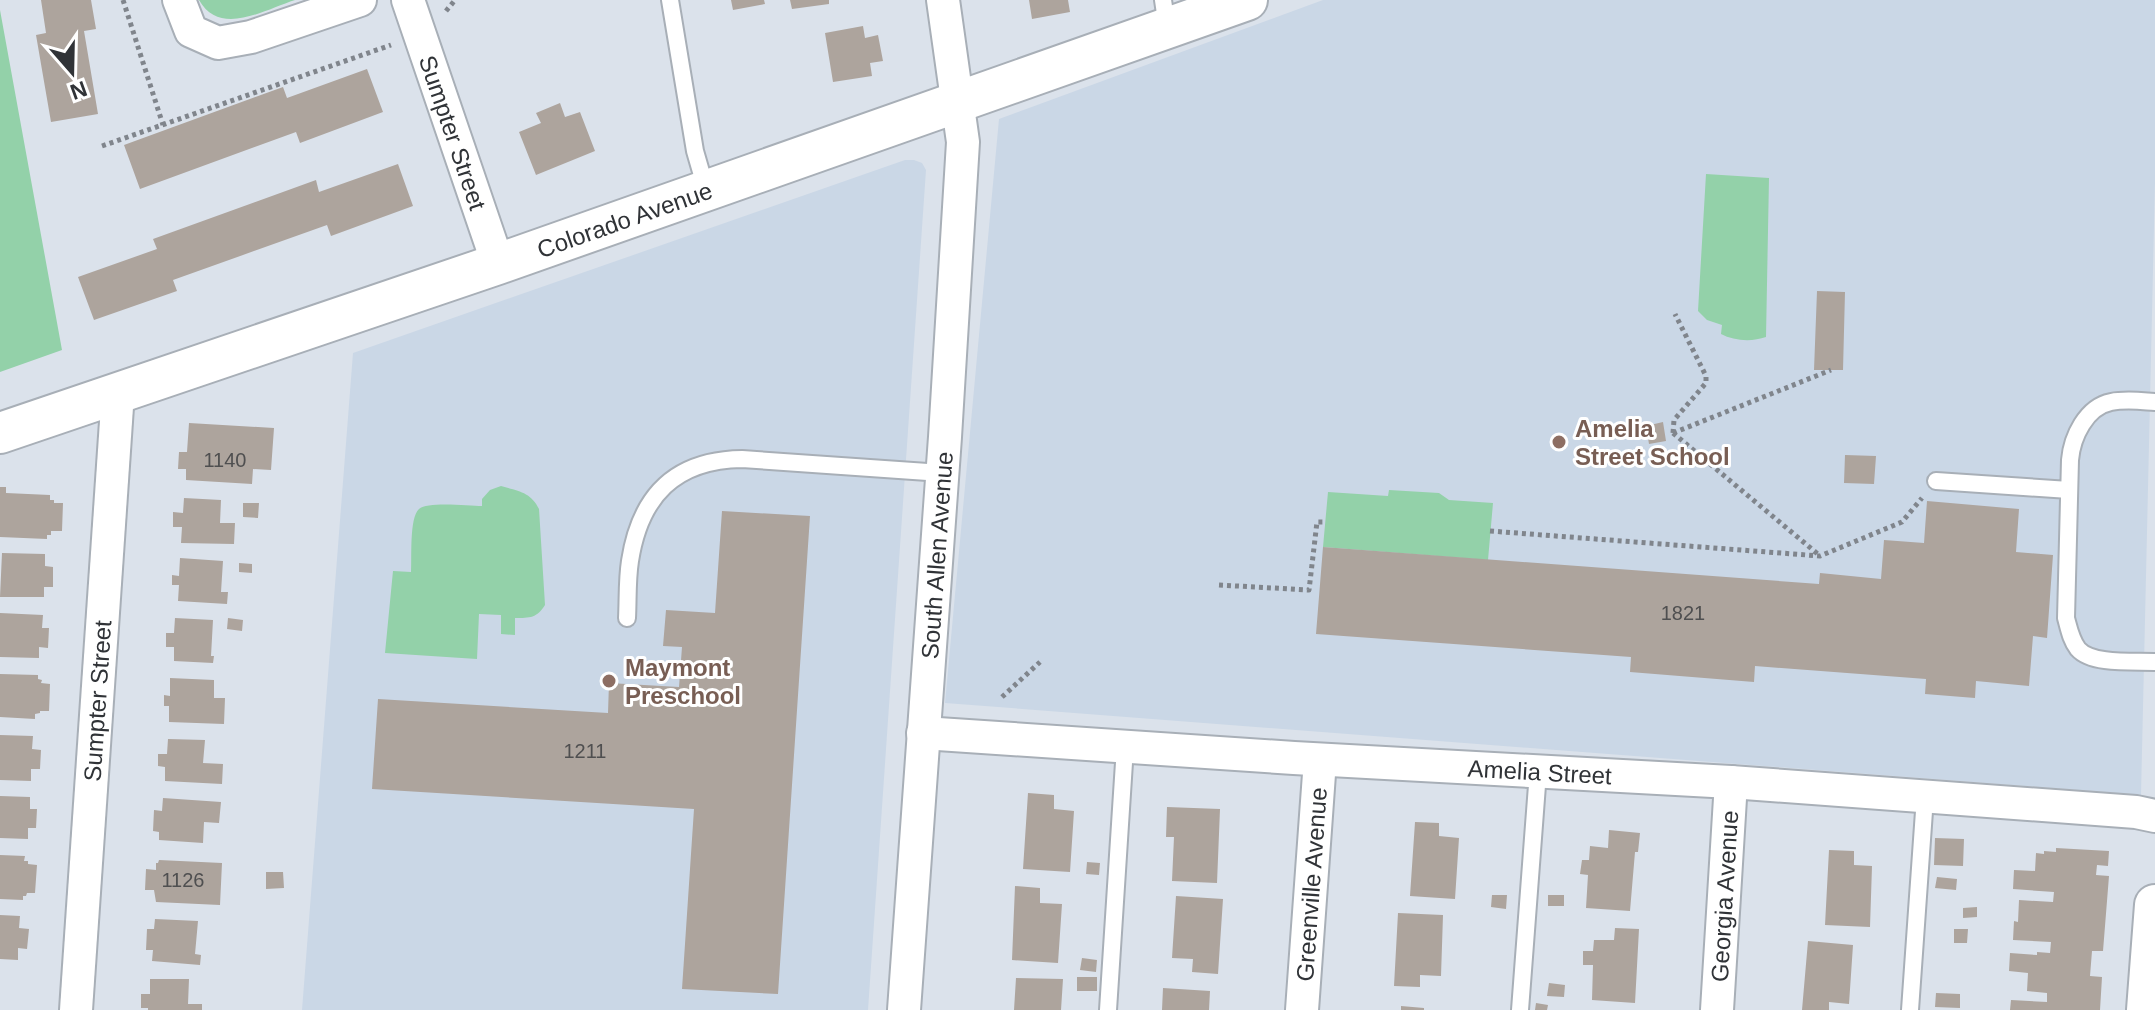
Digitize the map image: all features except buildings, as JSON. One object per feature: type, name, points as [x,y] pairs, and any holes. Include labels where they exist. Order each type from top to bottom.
[{"type":"street","points":[[179,0],[191,31],[218,43],[251,37],[360,0]]},
{"type":"street","name":"Sumpter Street","points":[[408,0],[498,264]]},
{"type":"street","name":"South Allen Avenue","points":[[904,1010],[963,142],[943,0]]},
{"type":"street","name":"Colorado Avenue","points":[[0,433],[498,264],[958,102],[1165,14],[1247,0]]},
{"type":"street","name":"Sumpter Street","points":[[76,1010],[118,392]]},
{"type":"street","name":"Amelia Street","points":[[923,733],[1320,760],[1731,782],[2136,812],[2155,816]]},
{"type":"street","name":"Greenville Avenue","points":[[1302,1010],[1320,760]]},
{"type":"street","name":"Georgia Avenue","points":[[1717,1010],[1731,782]]},
{"type":"street","points":[[2147,1010],[2155,905]]},
{"type":"lane","points":[[670,0],[695,151],[707,191]]},
{"type":"lane","points":[[2155,402],[2129,400],[2107,403],[2091,413],[2078,430],[2071,450],[2066,618],[2079,651],[2096,659],[2155,662]]},
{"type":"lane","points":[[627,618],[630,563],[637,531],[652,500],[668,481],[695,467],[718,460],[742,459],[942,473]]},
{"type":"lane","points":[[1936,481],[2069,490]]},
{"type":"lane","points":[[1108,1010],[1125,747]]},
{"type":"lane","points":[[1520,1010],[1538,772]]},
{"type":"lane","points":[[1910,1010],[1925,797]]},
{"type":"path","points":[[123,0],[163,125]]},
{"type":"path","points":[[102,146],[399,42]]},
{"type":"path","points":[[1673,433],[1674,420],[1706,383],[1706,376],[1675,314]]},
{"type":"path","points":[[1673,433],[1831,370]]},
{"type":"path","points":[[1673,433],[1820,556]]},
{"type":"path","points":[[1490,531],[1820,556],[1902,522],[1936,481]]},
{"type":"path","points":[[1309,590],[1317,522],[1325,522]]},
{"type":"path","points":[[1219,585],[1320,592]]},
{"type":"path","points":[[1002,697],[1040,662]]},
{"type":"shaded area","name":"Amelia Street School","points":[[1323,0],[2155,0],[2155,182],[2141,795],[945,703],[999,119]]},
{"type":"shaded area","name":"Maymont Preschool","points":[[905,160],[922,163],[926,170],[868,1010],[302,1010],[353,353]]},
{"type":"green space","points":[[199,0],[295,0],[257,14],[230,19],[208,11]]},
{"type":"green space","points":[[0,10],[62,350],[0,372]]},
{"type":"green space","points":[[1706,174],[1769,178],[1766,337],[1743,340],[1726,336],[1721,334],[1722,325],[1707,320],[1698,311]]},
{"type":"green space","points":[[501,486],[528,496],[539,509],[545,605],[533,616],[515,618],[515,635],[501,634],[501,615],[479,614],[477,659],[385,653],[393,571],[411,572],[412,529],[419,509],[439,505],[482,506],[482,499],[490,490]]},
{"type":"green space","points":[[1389,490],[1439,493],[1449,500],[1493,503],[1488,560],[1323,547],[1328,492],[1388,496]]},
{"type":"place","name":"Amelia Street School","points":[[1559,442]]},
{"type":"place","name":"Maymont Preschool","points":[[609,681]]}]
